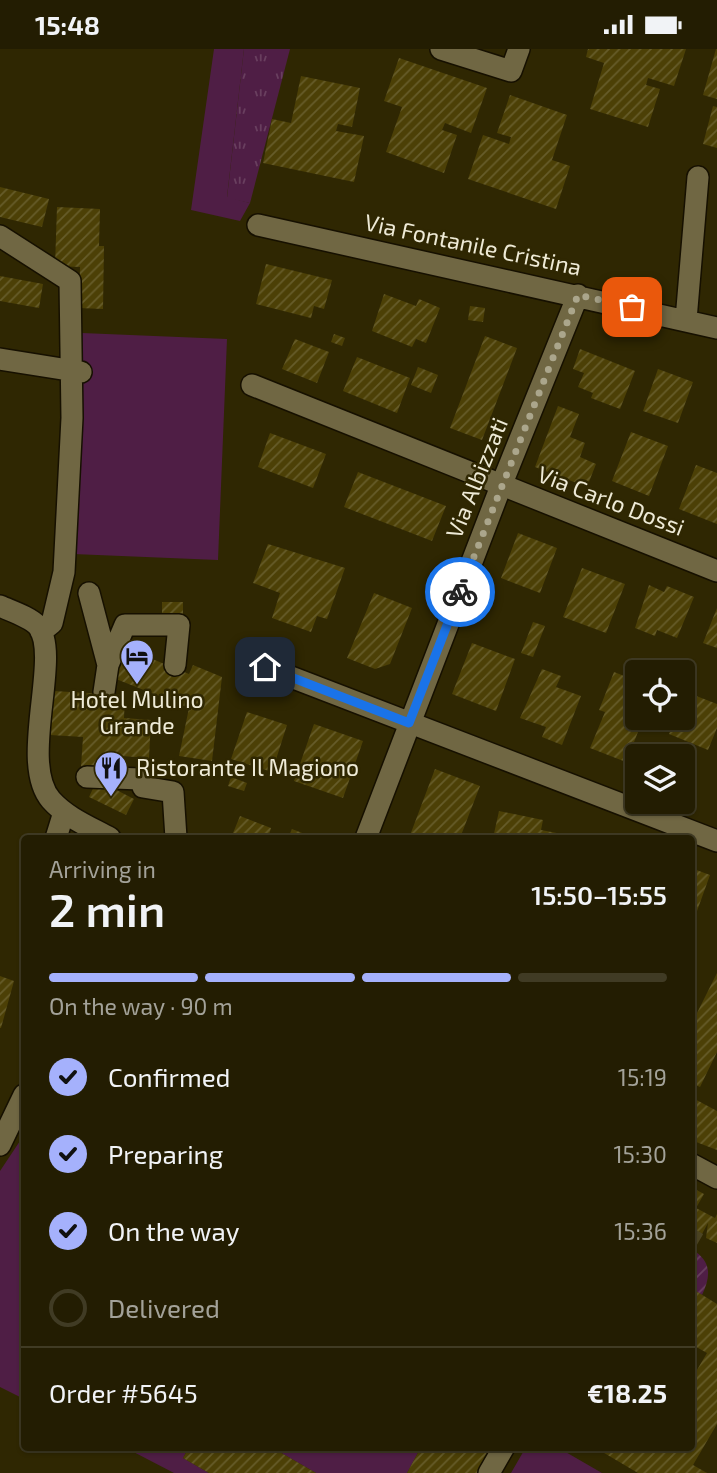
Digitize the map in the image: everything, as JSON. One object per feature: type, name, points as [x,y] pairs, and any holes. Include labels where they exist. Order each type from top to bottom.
[{"type":"street","points":[[441,49],[511,71],[519,49]]},
{"type":"street","points":[[686,320],[698,177]]},
{"type":"street","name":"Via Fontanile Cristina","points":[[258,225],[717,328]]},
{"type":"street","points":[[0,236],[70,281],[76,372],[64,572],[52,623],[41,632]]},
{"type":"street","name":"Via Albizzati","points":[[367,835],[501,486],[578,295]]},
{"type":"street","points":[[0,359],[76,372]]},
{"type":"street","name":"Via Carlo Dossi","points":[[252,385],[717,571]]},
{"type":"street","points":[[89,593],[108,665]]},
{"type":"street","points":[[0,606],[37,624],[46,642],[39,712],[42,777],[50,799],[64,812],[105,835]]},
{"type":"street","points":[[104,692],[108,665],[125,625],[179,625],[175,665]]},
{"type":"street","points":[[265,667],[717,841]]},
{"type":"street","points":[[87,777],[141,779],[143,787],[173,792],[176,835]]},
{"type":"street","points":[[58,835],[64,812]]},
{"type":"street","points":[[0,1145],[21,1101]]},
{"type":"street","points":[[695,1166],[717,1178]]},
{"type":"street","points":[[489,1473],[502,1451]]},
{"type":"green space","points":[[214,49],[244,49],[227,197],[250,203],[240,221],[191,210]]},
{"type":"green space","points":[[244,49],[290,49],[250,203],[227,198]]},
{"type":"green space","points":[[82,333],[227,339],[218,560],[73,554]]},
{"type":"green space","points":[[21,1140],[21,1398],[0,1387],[0,1171]]},
{"type":"green space","points":[[695,1254],[707,1266],[707,1283],[702,1295],[695,1291]]},
{"type":"green space","points":[[132,1451],[187,1451],[183,1458],[209,1473],[174,1473]]},
{"type":"green space","points":[[278,1451],[419,1451],[407,1473],[316,1473]]},
{"type":"green space","points":[[524,1451],[564,1451],[602,1473],[511,1473]]},
{"type":"building","points":[[588,49],[686,49],[674,86],[648,78],[646,85],[660,89],[648,127],[590,109],[604,63],[586,57]]},
{"type":"building","points":[[717,49],[717,99],[703,95]]},
{"type":"building","points":[[399,58],[487,88],[471,133],[445,123],[442,130],[457,135],[444,173],[386,152],[402,107],[384,101]]},
{"type":"building","points":[[301,76],[360,88],[352,127],[338,124],[336,131],[364,136],[354,182],[263,163],[272,119],[291,123]]},
{"type":"building","points":[[510,95],[567,115],[552,160],[570,166],[556,209],[468,179],[483,135],[509,144],[511,137],[497,133]]},
{"type":"building","points":[[713,106],[717,107],[717,148],[703,144]]},
{"type":"building","points":[[0,187],[49,199],[42,227],[0,217]]},
{"type":"building","points":[[57,207],[100,209],[99,246],[104,246],[103,309],[79,308],[80,267],[55,266]]},
{"type":"building","points":[[266,264],[332,280],[324,309],[314,306],[311,318],[256,304]]},
{"type":"building","points":[[0,276],[43,284],[39,308],[0,301]]},
{"type":"building","points":[[384,294],[416,306],[419,299],[440,308],[426,343],[416,339],[412,347],[372,331]]},
{"type":"building","points":[[470,306],[485,308],[483,322],[468,320]]},
{"type":"building","points":[[334,334],[345,338],[342,346],[331,342]]},
{"type":"building","points":[[485,336],[517,348],[482,440],[450,428]]},
{"type":"building","points":[[295,339],[329,352],[317,383],[282,369]]},
{"type":"building","points":[[580,349],[635,371],[620,409],[591,398],[593,393],[578,387],[584,373],[573,369]]},
{"type":"building","points":[[357,357],[410,378],[397,413],[343,391]]},
{"type":"building","points":[[418,367],[438,375],[431,393],[411,385]]},
{"type":"building","points":[[658,369],[693,382],[678,423],[643,411]]},
{"type":"building","points":[[558,406],[579,414],[570,437],[585,443],[580,457],[596,464],[587,487],[535,467]]},
{"type":"building","points":[[631,432],[668,446],[649,496],[612,481]]},
{"type":"building","points":[[270,433],[326,454],[313,488],[258,467]]},
{"type":"building","points":[[696,465],[717,473],[717,524],[679,509]]},
{"type":"building","points":[[358,472],[446,506],[432,541],[344,507]]},
{"type":"building","points":[[518,533],[557,548],[540,593],[501,578]]},
{"type":"building","points":[[268,544],[345,568],[327,619],[317,616],[311,632],[272,618],[280,593],[253,583]]},
{"type":"building","points":[[582,568],[625,584],[606,633],[563,617]]},
{"type":"building","points":[[649,585],[664,592],[667,586],[694,597],[677,638],[657,630],[655,636],[635,628]]},
{"type":"building","points":[[374,593],[412,608],[390,664],[375,669],[347,658]]},
{"type":"building","points":[[162,602],[183,602],[183,622],[162,621]]},
{"type":"building","points":[[717,608],[717,648],[703,643]]},
{"type":"building","points":[[533,622],[545,626],[533,657],[521,653]]},
{"type":"building","points":[[125,640],[144,647],[140,654],[189,674],[193,665],[222,677],[212,761],[179,756],[189,708],[111,677]]},
{"type":"building","points":[[472,643],[515,659],[496,711],[452,694]]},
{"type":"building","points":[[251,655],[252,669],[239,670],[238,656]]},
{"type":"building","points":[[542,669],[561,676],[556,687],[581,696],[562,745],[542,737],[546,727],[520,718]]},
{"type":"building","points":[[614,672],[625,676],[625,730],[639,730],[633,744],[625,744],[625,762],[590,748],[605,712],[599,710]]},
{"type":"building","points":[[53,691],[125,695],[124,718],[151,720],[149,758],[121,756],[120,769],[85,773],[86,767],[81,767],[83,737],[50,735]]},
{"type":"building","points":[[695,695],[717,704],[717,728],[708,750],[669,734],[671,730],[695,730]]},
{"type":"building","points":[[247,712],[287,725],[272,772],[231,759]]},
{"type":"building","points":[[314,724],[363,741],[343,798],[294,781]]},
{"type":"building","points":[[435,769],[480,786],[461,835],[410,835]]},
{"type":"building","points":[[231,777],[247,783],[244,791],[228,786]]},
{"type":"building","name":"Ristorante Il Magiono","points":[[97,780],[134,799],[126,815],[89,797]]},
{"type":"building","points":[[499,811],[543,820],[541,830],[562,834],[562,835],[494,835]]},
{"type":"building","points":[[240,816],[271,828],[269,835],[232,835]]},
{"type":"building","points":[[292,829],[307,835],[289,835]]},
{"type":"building","points":[[695,869],[710,875],[695,917]]},
{"type":"building","points":[[717,973],[717,1052],[700,1087],[695,1085],[695,1017]]},
{"type":"building","points":[[0,976],[14,981],[1,1028],[0,1028]]},
{"type":"building","points":[[695,1099],[717,1111],[717,1150],[695,1142]]},
{"type":"building","points":[[695,1189],[704,1194],[696,1208],[715,1218],[717,1214],[717,1243],[706,1238],[708,1223],[695,1247]]},
{"type":"building","points":[[695,1290],[717,1304],[717,1424],[693,1465],[707,1473],[638,1473],[601,1451],[695,1451],[695,1373],[707,1353],[695,1346]]},
{"type":"building","points":[[187,1451],[278,1451],[316,1473],[209,1473],[183,1458]]},
{"type":"building","points":[[419,1451],[494,1451],[481,1473],[407,1473]]},
{"type":"way so far","points":[[460,592],[578,295],[632,307]]},
{"type":"place","name":"Hotel Mulino Grande","points":[[137,686]]},
{"type":"place","name":"Ristorante Il Magiono","points":[[111,798]]},
{"type":"route","points":[[265,667],[409,723],[460,592]]}]
